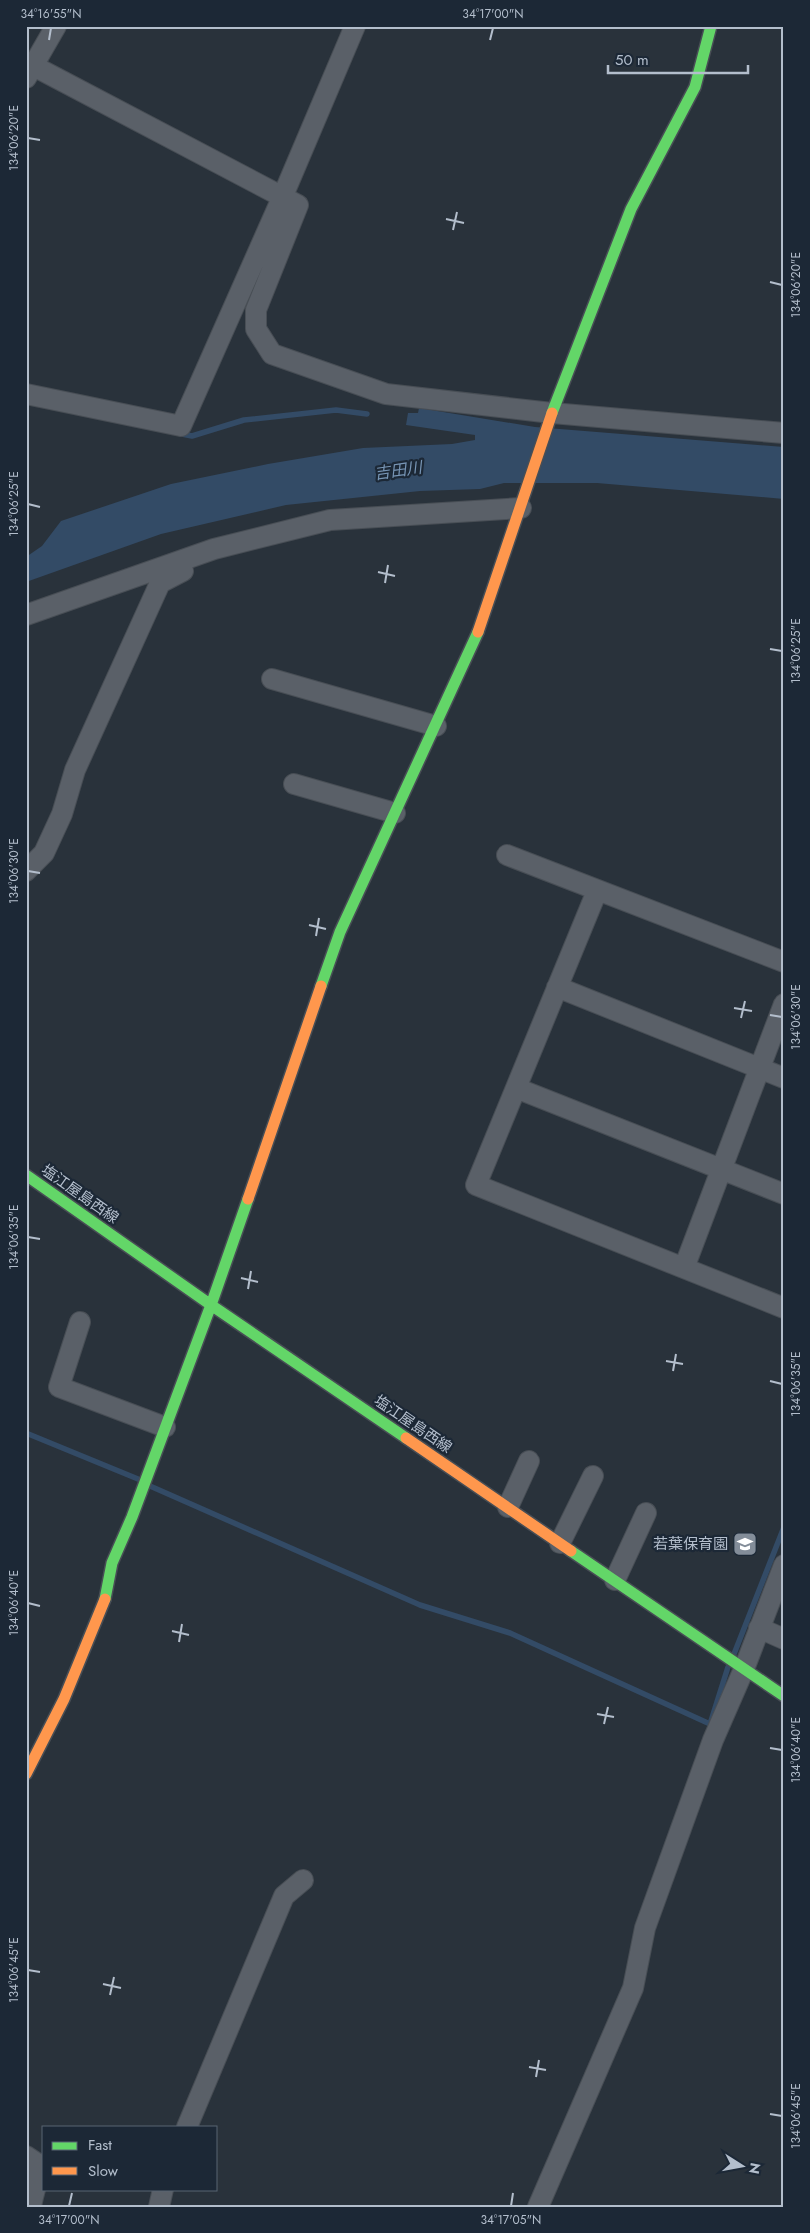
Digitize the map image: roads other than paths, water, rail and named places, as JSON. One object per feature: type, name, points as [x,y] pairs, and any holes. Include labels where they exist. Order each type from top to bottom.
[{"type":"street","points":[[56,26],[29,69],[298,205],[256,310],[256,329],[272,354],[386,394],[551,417],[784,433]]},
{"type":"street","points":[[26,394],[182,426],[355,26]]},
{"type":"street","points":[[26,1774],[64,1700],[104,1606],[112,1563],[145,1482],[211,1305],[340,932],[436,726],[481,624],[551,417],[632,209],[694,87],[709,27]]},
{"type":"street","points":[[26,615],[214,548],[330,520],[523,501]]},
{"type":"street","points":[[26,871],[44,853],[62,814],[75,770],[160,582],[208,558],[214,548]]},
{"type":"street","points":[[272,679],[436,726]]},
{"type":"street","points":[[294,784],[395,813]]},
{"type":"street","points":[[507,856],[784,962]]},
{"type":"street","points":[[597,891],[476,1185],[784,1308]]},
{"type":"street","points":[[557,987],[784,1078]]},
{"type":"street","points":[[684,1268],[784,1004]]},
{"type":"street","points":[[516,1088],[784,1194]]},
{"type":"street","name":"塩江屋島西線","points":[[26,1175],[211,1305],[784,1696]]},
{"type":"street","points":[[80,1322],[59,1387],[165,1427]]},
{"type":"street","points":[[508,1507],[529,1461]]},
{"type":"street","points":[[560,1543],[593,1476]]},
{"type":"street","points":[[615,1580],[646,1513]]},
{"type":"street","points":[[538,2207],[633,1988],[645,1928],[713,1740],[736,1663],[760,1628],[784,1565]]},
{"type":"street","points":[[760,1628],[784,1639]]},
{"type":"street","points":[[187,2126],[284,1896],[303,1880]]},
{"type":"street","points":[[26,2156],[38,2164],[40,2175],[32,2194],[31,2207]]},
{"type":"street","points":[[159,2207],[163,2190]]},
{"type":"water","name":"吉田川","points":[[419,408],[535,427],[784,447],[784,499],[597,483],[504,483],[480,489],[420,491],[286,505],[161,534],[26,582],[26,557],[42,546],[61,521],[171,484],[268,464],[363,448],[452,444],[475,440],[475,435],[406,425],[408,413],[418,413]]},
{"type":"waterway","points":[[177,433],[192,436],[244,420],[336,410],[367,414]]},
{"type":"waterway","points":[[26,1433],[138,1479]]},
{"type":"waterway","points":[[150,1486],[420,1605],[510,1633],[710,1724],[728,1667]]},
{"type":"waterway","points":[[734,1654],[784,1527]]},
{"type":"place","name":"若葉保育園","points":[[745,1544]]}]
